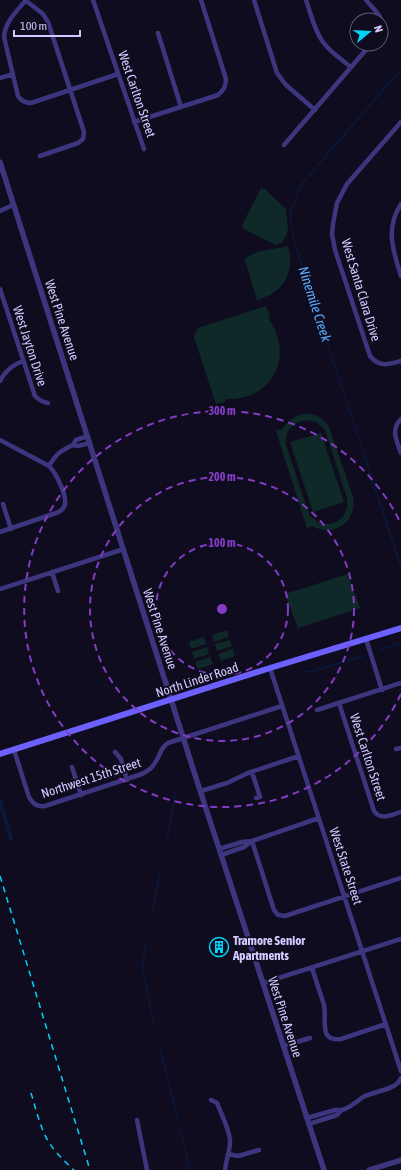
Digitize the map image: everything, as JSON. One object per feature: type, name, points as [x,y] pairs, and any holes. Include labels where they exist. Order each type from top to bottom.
[{"type":"main road","name":"North Linder Road","points":[[0,754],[171,699],[401,628]]},
{"type":"street","points":[[40,156],[78,144],[83,139],[84,132],[71,90],[48,22],[43,14],[26,0],[7,23],[4,29],[4,37],[20,100],[31,103],[71,90],[118,74]]},
{"type":"street","name":"West Carlton Street","points":[[93,0],[144,149]]},
{"type":"street","points":[[134,122],[218,95],[225,87],[226,78],[201,0]]},
{"type":"street","points":[[254,0],[277,73],[286,85],[315,110]]},
{"type":"street","points":[[306,0],[320,38],[330,50],[351,67]]},
{"type":"street","points":[[367,0],[376,12]]},
{"type":"street","points":[[158,34],[181,106]]},
{"type":"street","points":[[284,145],[364,52]]},
{"type":"street","points":[[0,78],[13,74]]},
{"type":"street","name":"West Santa Clara Drive","points":[[401,122],[347,184],[337,203],[334,213],[332,234],[335,250],[370,356],[378,363],[388,365],[401,361]]},
{"type":"street","name":"West Pine Avenue","points":[[0,162],[183,738],[324,1170]]},
{"type":"street","points":[[401,204],[393,221],[391,236],[393,252],[401,276]]},
{"type":"street","points":[[0,211],[13,206]]},
{"type":"street","name":"West Jayton Drive","points":[[1,292],[35,396],[38,400],[48,403]]},
{"type":"street","points":[[0,381],[9,368],[23,361]]},
{"type":"street","points":[[401,420],[397,423],[395,428],[401,453]]},
{"type":"street","points":[[49,466],[59,452],[73,445],[76,440],[88,436]]},
{"type":"street","points":[[0,440],[49,466],[58,478],[65,498],[64,507],[60,511],[0,532]]},
{"type":"street","points":[[73,445],[78,446],[90,443]]},
{"type":"street","points":[[3,504],[11,529]]},
{"type":"street","points":[[0,589],[124,549]]},
{"type":"street","points":[[52,572],[58,591]]},
{"type":"street","points":[[366,639],[382,690]]},
{"type":"street","name":"West State Street","points":[[270,668],[401,1071]]},
{"type":"street","points":[[317,710],[401,683]]},
{"type":"street","name":"West Carlton Street","points":[[339,703],[374,811],[379,816],[386,816],[401,812]]},
{"type":"street","name":"Northwest 15th Street","points":[[14,750],[29,798],[40,807],[81,795],[142,774],[151,769],[156,761],[161,744],[282,706]]},
{"type":"street","points":[[396,750],[401,748]]},
{"type":"street","points":[[115,752],[121,759],[127,780]]},
{"type":"street","points":[[201,791],[227,783],[252,772],[299,756]]},
{"type":"street","points":[[72,767],[81,795]]},
{"type":"street","points":[[252,772],[260,797],[256,798]]},
{"type":"street","points":[[219,849],[242,842],[252,841],[318,818]]},
{"type":"street","points":[[221,855],[244,847],[252,841]]},
{"type":"street","points":[[252,841],[274,910],[278,916],[285,916],[401,878]]},
{"type":"street","points":[[263,983],[401,939]]},
{"type":"street","points":[[312,968],[324,1006],[324,1025],[327,1035],[336,1040],[386,1024]]},
{"type":"street","points":[[283,1046],[310,1038]]},
{"type":"street","points":[[308,1121],[335,1110],[347,1108],[364,1097],[395,1086],[401,1080]]},
{"type":"street","points":[[211,1100],[217,1103],[230,1136],[225,1170]]},
{"type":"street","points":[[137,1120],[147,1170]]},
{"type":"street","points":[[228,1154],[238,1156],[259,1150]]},
{"type":"street","points":[[369,1170],[401,1160]]},
{"type":"green space","points":[[261,188],[266,190],[286,209],[288,231],[282,243],[276,245],[243,229],[242,225]]},
{"type":"green space","points":[[288,246],[290,265],[281,287],[257,300],[245,260],[258,252]]},
{"type":"green space","points":[[266,306],[270,316],[268,318],[276,332],[279,347],[279,360],[275,373],[267,384],[256,392],[242,398],[226,399],[225,402],[216,404],[194,337],[198,328]]},
{"type":"green space","points":[[302,414],[318,416],[329,427],[353,497],[353,506],[348,520],[336,529],[320,529],[312,526],[307,528],[276,431],[281,429],[282,431],[288,422]],"holes":[[[307,420],[318,423],[325,430],[347,498],[347,506],[341,519],[329,524],[315,520],[309,514],[286,445],[286,435],[288,431],[298,422]]]},
{"type":"green space","points":[[321,433],[344,502],[313,512],[290,442]]},
{"type":"green space","points":[[348,574],[360,608],[298,628],[285,594]]},
{"type":"green space","points":[[227,630],[229,637],[214,642],[212,635]]},
{"type":"green space","points":[[204,637],[206,644],[191,649],[189,642]]},
{"type":"green space","points":[[230,640],[232,646],[217,651],[215,644]]},
{"type":"green space","points":[[207,647],[209,654],[194,659],[192,652]]},
{"type":"green space","points":[[233,649],[235,656],[221,661],[218,654]]},
{"type":"green space","points":[[210,657],[213,664],[198,669],[195,662]]},
{"type":"waterway","name":"Ninemile Creek","points":[[401,71],[395,76],[300,186],[290,215],[294,241],[401,567]]},
{"type":"waterway","name":"Ninemile Creek","points":[[379,650],[401,643]]},
{"type":"waterway","name":"Ninemile Creek","points":[[304,671],[310,672],[363,656]]},
{"type":"waterway","name":"Ninemile Creek","points":[[167,840],[176,790]]},
{"type":"waterway","points":[[0,801],[11,839]]},
{"type":"waterway","name":"Ninemile Creek","points":[[152,913],[160,872]]},
{"type":"waterway","name":"Ninemile Creek","points":[[147,940],[142,967],[155,1028]]},
{"type":"waterway","name":"Ninemile Creek","points":[[160,1048],[178,1120]]},
{"type":"waterway","name":"Ninemile Creek","points":[[179,1126],[190,1170]]},
{"type":"railway","points":[[0,876],[90,1170]]},
{"type":"railway","points":[[31,1093],[45,1136],[54,1149],[74,1170]]},
{"type":"place","name":"Tramore Senior Apartments","points":[[219,947]]}]
